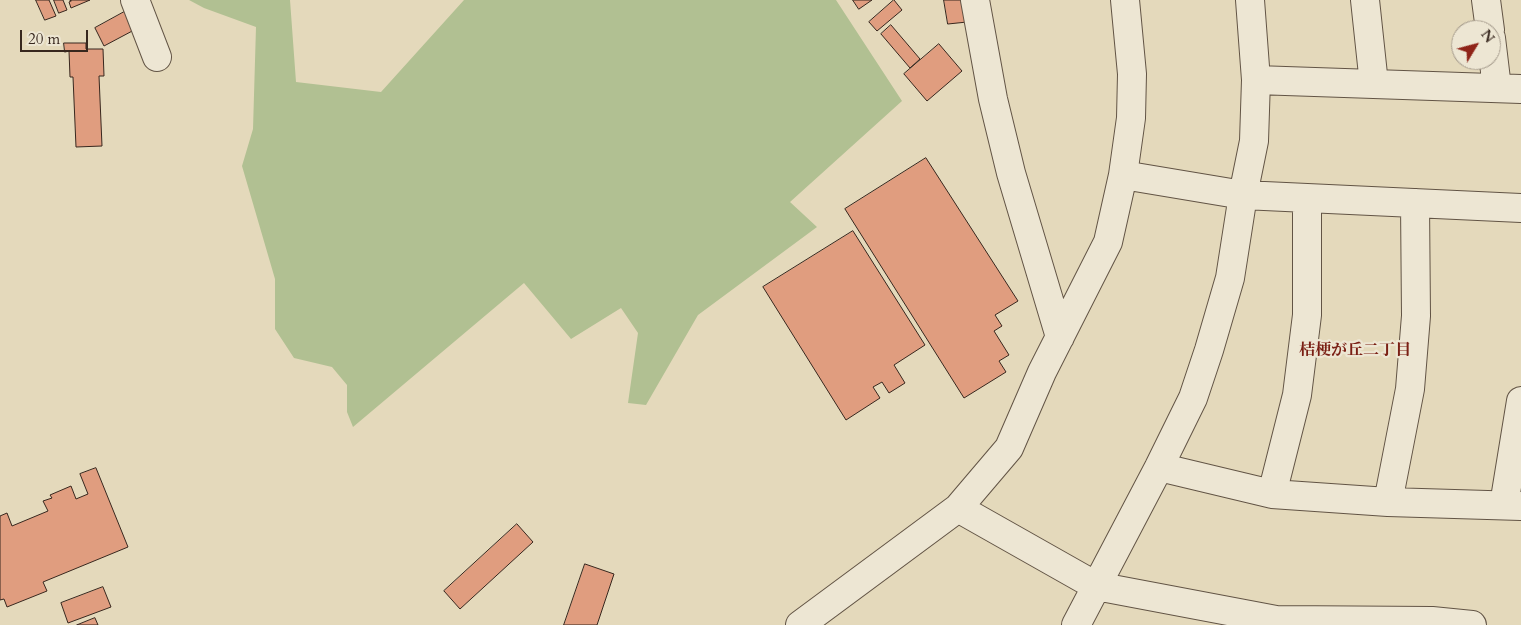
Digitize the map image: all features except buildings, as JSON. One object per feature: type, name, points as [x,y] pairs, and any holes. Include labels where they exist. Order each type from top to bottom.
[{"type":"street","points":[[135,0],[157,56]]},
{"type":"street","points":[[976,0],[993,99],[1011,173],[1060,337]]},
{"type":"street","points":[[800,625],[958,508],[1009,448],[1042,372],[1108,242],[1123,175],[1131,118],[1132,74],[1125,0]]},
{"type":"street","points":[[1076,625],[1193,398],[1230,278],[1243,195],[1254,141],[1256,80],[1250,0]]},
{"type":"street","points":[[1364,0],[1374,84]]},
{"type":"street","points":[[1486,0],[1489,20]]},
{"type":"street","points":[[1256,80],[1509,88],[1501,66]]},
{"type":"street","points":[[1123,175],[1243,195],[1521,208]]},
{"type":"street","points":[[1272,494],[1297,395],[1302,360],[1307,315],[1307,198]]},
{"type":"street","points":[[1388,502],[1411,380],[1416,316],[1415,203]]},
{"type":"street","points":[[1159,467],[1272,494],[1388,502],[1512,505],[1521,401]]},
{"type":"street","points":[[958,508],[1096,586],[1275,623],[1431,623],[1472,625]]},
{"type":"green space","points":[[189,0],[290,0],[296,82],[381,92],[464,0],[836,0],[902,101],[790,202],[817,227],[698,315],[646,405],[628,403],[638,333],[621,308],[571,339],[524,283],[353,427],[347,412],[347,385],[332,367],[294,358],[275,329],[275,279],[242,166],[253,129],[256,27],[204,8]]},
{"type":"district","name":"桔梗が丘二丁目","points":[[1355,351]]}]
